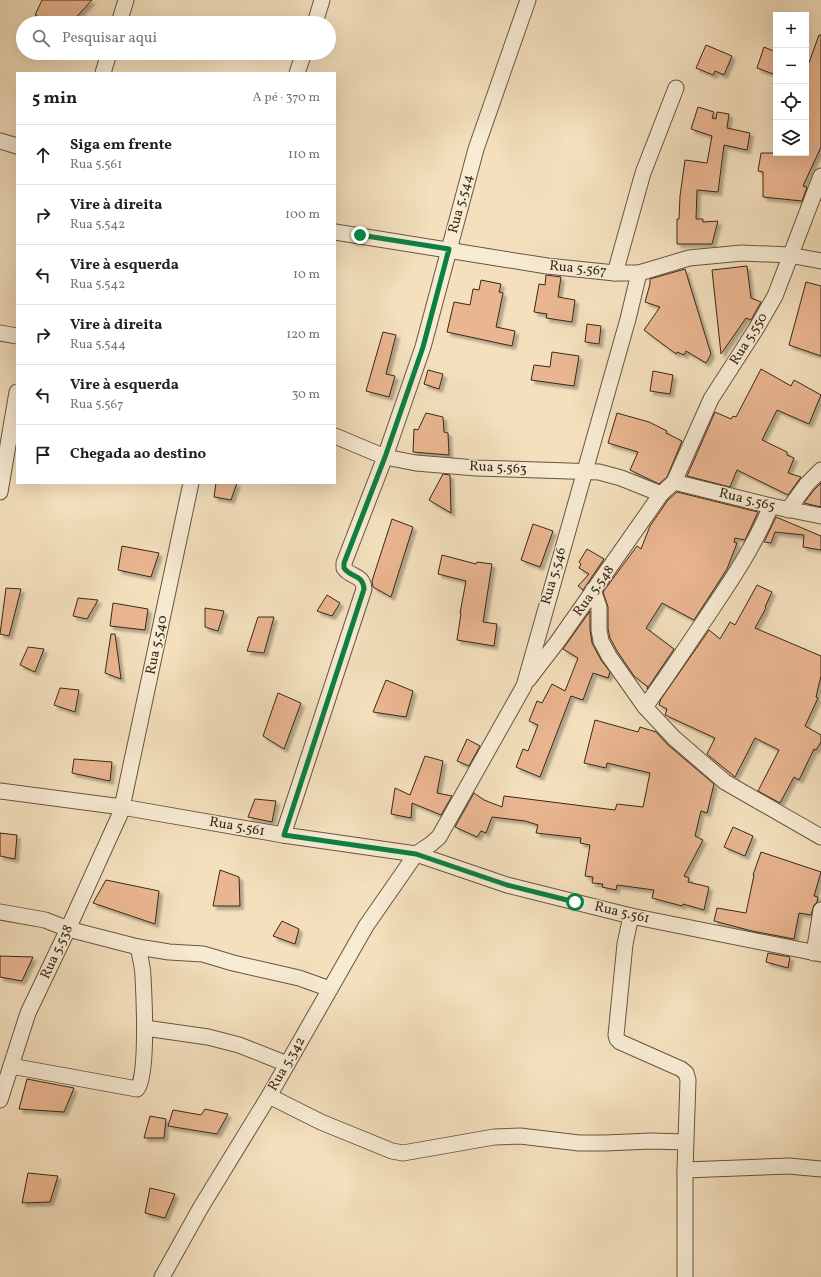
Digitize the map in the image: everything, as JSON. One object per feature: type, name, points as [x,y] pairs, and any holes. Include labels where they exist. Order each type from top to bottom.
[{"type":"street","points":[[121,16],[126,0]]},
{"type":"street","points":[[317,16],[322,0]]},
{"type":"street","name":"Rua 5.544","points":[[284,835],[364,589],[360,578],[346,572],[344,563],[385,457],[423,347],[476,149],[528,0]]},
{"type":"street","points":[[103,72],[108,60]]},
{"type":"street","points":[[297,72],[302,60]]},
{"type":"street","points":[[615,273],[643,172],[676,88]]},
{"type":"street","points":[[0,141],[16,146]]},
{"type":"street","name":"Rua 5.550","points":[[661,494],[674,482],[710,399],[756,329],[775,296],[789,255],[821,176]]},
{"type":"street","name":"Rua 5.567","points":[[336,232],[449,249],[547,266],[615,273],[639,273],[689,258],[742,253],[789,255],[821,261]]},
{"type":"street","name":"Rua 5.546","points":[[416,854],[439,837],[524,686],[628,319],[639,273]]},
{"type":"street","points":[[0,333],[16,336]]},
{"type":"street","points":[[0,492],[16,398]]},
{"type":"street","name":"Rua 5.563","points":[[336,436],[385,457],[416,462],[476,468],[599,472],[621,478],[661,494]]},
{"type":"street","points":[[788,510],[807,484],[821,470]]},
{"type":"street","name":"Rua 5.565","points":[[674,482],[788,510],[821,516]]},
{"type":"street","name":"Rua 5.540","points":[[122,807],[191,484]]},
{"type":"street","name":"Rua 5.548","points":[[524,686],[558,641],[661,494]]},
{"type":"street","points":[[645,707],[689,645],[737,572],[760,533],[771,506]]},
{"type":"street","points":[[594,590],[599,607],[599,630],[601,641],[609,656],[645,707],[674,738],[725,782],[821,837]]},
{"type":"street","name":"Rua 5.561","points":[[0,791],[122,807],[284,835],[416,854],[507,885],[631,916],[817,954]]},
{"type":"street","name":"Rua 5.538","points":[[0,1100],[6,1072],[28,1013],[68,929],[122,807]]},
{"type":"street","name":"Rua 5.342","points":[[162,1277],[269,1096],[366,926],[416,854]]},
{"type":"street","points":[[817,954],[821,910]]},
{"type":"street","points":[[0,912],[45,920],[68,929],[138,947],[169,952],[203,954],[234,963],[299,978],[330,989]]},
{"type":"street","points":[[631,916],[625,944],[616,1035],[620,1042],[681,1068],[686,1074],[688,1080],[685,1142],[685,1277]]},
{"type":"street","points":[[6,1072],[138,1089],[140,1086],[144,1062],[144,1028],[143,976],[138,947]]},
{"type":"street","points":[[144,1028],[208,1037],[239,1045],[287,1064]]},
{"type":"street","points":[[269,1096],[321,1122],[392,1151],[403,1153],[494,1137],[520,1136],[579,1143],[651,1141],[685,1142]]},
{"type":"street","points":[[685,1170],[789,1166],[821,1169]]},
{"type":"building","points":[[42,0],[92,0],[77,16],[35,15]]},
{"type":"building","points":[[819,35],[821,35],[821,147],[803,186],[807,187],[802,201],[763,197],[763,172],[758,171],[761,153],[773,153],[773,156],[809,156],[809,63]]},
{"type":"building","points":[[706,45],[732,56],[724,75],[715,71],[713,75],[696,68]]},
{"type":"building","points":[[764,47],[773,51],[773,74],[757,68]]},
{"type":"building","points":[[698,107],[714,112],[712,118],[716,119],[717,112],[729,114],[727,128],[750,133],[747,150],[724,145],[718,192],[697,190],[696,219],[703,219],[703,222],[718,221],[712,244],[677,244],[677,219],[679,219],[680,196],[685,160],[707,163],[712,136],[691,129]]},
{"type":"building","points":[[747,266],[751,298],[761,302],[751,320],[746,318],[721,354],[712,270]]},
{"type":"building","points":[[685,269],[711,354],[706,363],[686,351],[684,355],[677,352],[676,354],[644,330],[660,307],[645,302],[650,279]]},
{"type":"building","points":[[546,275],[561,277],[558,297],[575,300],[572,322],[546,318],[547,314],[534,312],[539,284],[545,285]]},
{"type":"building","points":[[481,280],[501,284],[499,292],[503,293],[496,327],[515,331],[512,346],[447,332],[454,302],[470,305],[473,289],[479,290]]},
{"type":"building","points":[[806,282],[821,286],[821,356],[789,345]]},
{"type":"building","points":[[587,324],[601,326],[599,344],[585,342]]},
{"type":"building","points":[[383,332],[396,335],[386,374],[395,376],[389,397],[366,391]]},
{"type":"building","points":[[552,352],[579,356],[574,386],[531,380],[534,365],[550,367]]},
{"type":"building","points":[[761,369],[791,386],[794,380],[821,395],[809,424],[777,410],[762,440],[787,452],[787,455],[794,458],[788,473],[801,477],[788,495],[737,470],[730,487],[687,476],[715,412],[731,419],[733,416],[736,417]]},
{"type":"building","points":[[428,370],[443,374],[439,389],[424,384]]},
{"type":"building","points":[[653,371],[673,375],[670,394],[650,391]]},
{"type":"building","points":[[426,413],[443,417],[444,432],[448,433],[449,455],[413,452],[414,429],[418,430]]},
{"type":"building","points":[[617,413],[649,422],[682,441],[667,477],[659,484],[630,470],[638,452],[608,443]]},
{"type":"building","points":[[443,474],[450,475],[451,513],[429,500]]},
{"type":"building","points":[[821,483],[821,507],[804,503],[814,490]]},
{"type":"building","points":[[216,484],[237,484],[231,500],[214,497]]},
{"type":"building","points":[[677,492],[758,512],[745,540],[735,538],[734,542],[737,543],[727,569],[694,620],[662,603],[646,628],[674,649],[647,689],[648,687],[634,676],[610,638],[608,629],[608,607],[603,592],[637,546],[641,549],[650,526],[668,500]]},
{"type":"building","points":[[776,517],[821,536],[821,550],[803,547],[804,535],[775,532],[771,543],[764,542]]},
{"type":"building","points":[[392,519],[413,527],[391,597],[373,587],[372,581]]},
{"type":"building","points":[[533,524],[553,531],[540,567],[521,560]]},
{"type":"building","points":[[122,546],[159,553],[151,577],[118,570]]},
{"type":"building","points":[[587,549],[604,559],[583,590],[578,586],[589,574],[579,568],[581,564],[579,562]]},
{"type":"building","points":[[442,555],[476,564],[477,562],[492,564],[483,622],[497,624],[494,646],[457,640],[466,581],[438,574]]},
{"type":"building","points":[[757,585],[772,592],[765,607],[766,608],[755,628],[821,656],[821,676],[816,697],[818,698],[805,726],[821,735],[821,742],[816,750],[814,749],[799,780],[794,777],[780,803],[758,791],[779,750],[755,738],[735,777],[707,754],[715,738],[665,715],[667,709],[659,705],[661,699],[709,630],[720,639],[730,622],[735,625]]},
{"type":"building","points":[[6,588],[21,589],[9,636],[0,634]]},
{"type":"building","points":[[327,595],[340,603],[332,616],[317,611]]},
{"type":"building","points":[[78,598],[98,600],[87,619],[73,616]]},
{"type":"building","points":[[113,603],[148,609],[145,630],[110,626]]},
{"type":"building","points":[[205,608],[224,611],[218,631],[205,627]]},
{"type":"building","points":[[590,611],[592,643],[601,660],[610,672],[608,678],[593,673],[583,700],[571,696],[540,777],[516,767],[523,749],[528,751],[538,725],[529,721],[537,701],[542,703],[552,684],[565,691],[578,658],[563,649]]},
{"type":"building","points":[[258,617],[274,617],[264,653],[247,651]]},
{"type":"building","points":[[111,634],[115,634],[121,679],[105,673]]},
{"type":"building","points":[[28,647],[44,649],[35,672],[20,665]]},
{"type":"building","points":[[386,680],[413,691],[406,717],[373,712]]},
{"type":"building","points":[[60,688],[79,690],[75,712],[54,705]]},
{"type":"building","points":[[278,693],[301,703],[284,749],[263,736]]},
{"type":"building","points":[[595,720],[638,732],[640,727],[656,732],[668,745],[714,784],[707,813],[701,811],[695,836],[703,840],[684,876],[689,878],[688,882],[709,887],[704,910],[652,898],[654,890],[617,885],[616,890],[602,887],[603,884],[592,883],[593,877],[585,876],[590,845],[580,843],[581,838],[536,833],[538,825],[525,821],[492,817],[486,833],[481,831],[477,837],[455,827],[474,793],[484,800],[502,807],[504,796],[615,810],[617,804],[643,807],[650,773],[607,763],[606,768],[584,763]]},
{"type":"building","points":[[467,739],[480,746],[469,766],[457,761]]},
{"type":"building","points":[[425,756],[443,761],[437,793],[452,796],[441,815],[412,803],[411,818],[391,814],[395,788],[410,795]]},
{"type":"building","points":[[74,759],[112,762],[110,781],[72,773]]},
{"type":"building","points":[[255,799],[276,801],[272,822],[248,817]]},
{"type":"building","points":[[733,827],[753,836],[745,856],[724,847]]},
{"type":"building","points":[[0,833],[17,835],[15,859],[0,856]]},
{"type":"building","points":[[761,852],[821,872],[814,896],[818,897],[817,902],[814,905],[811,915],[799,913],[794,939],[752,931],[714,921],[717,908],[746,913],[753,875]]},
{"type":"building","points":[[220,870],[239,877],[240,906],[213,906]]},
{"type":"building","points":[[106,880],[159,891],[155,924],[93,903]]},
{"type":"building","points":[[282,921],[299,929],[295,944],[273,936]]},
{"type":"building","points":[[768,953],[790,957],[788,968],[766,962]]},
{"type":"building","points":[[0,956],[33,957],[22,981],[0,977]]},
{"type":"building","points":[[27,1079],[74,1088],[64,1112],[19,1109]]},
{"type":"building","points":[[205,1109],[228,1114],[217,1134],[168,1126],[173,1110],[201,1115]]},
{"type":"building","points":[[150,1116],[166,1119],[164,1138],[144,1138]]},
{"type":"building","points":[[28,1173],[58,1176],[50,1202],[22,1203]]},
{"type":"building","points":[[150,1188],[175,1194],[165,1218],[145,1213]]},
{"type":"route","points":[[360,235],[449,249],[423,347],[385,457],[344,563],[346,572],[360,578],[364,589],[284,835],[416,854],[507,885],[575,902]]}]
